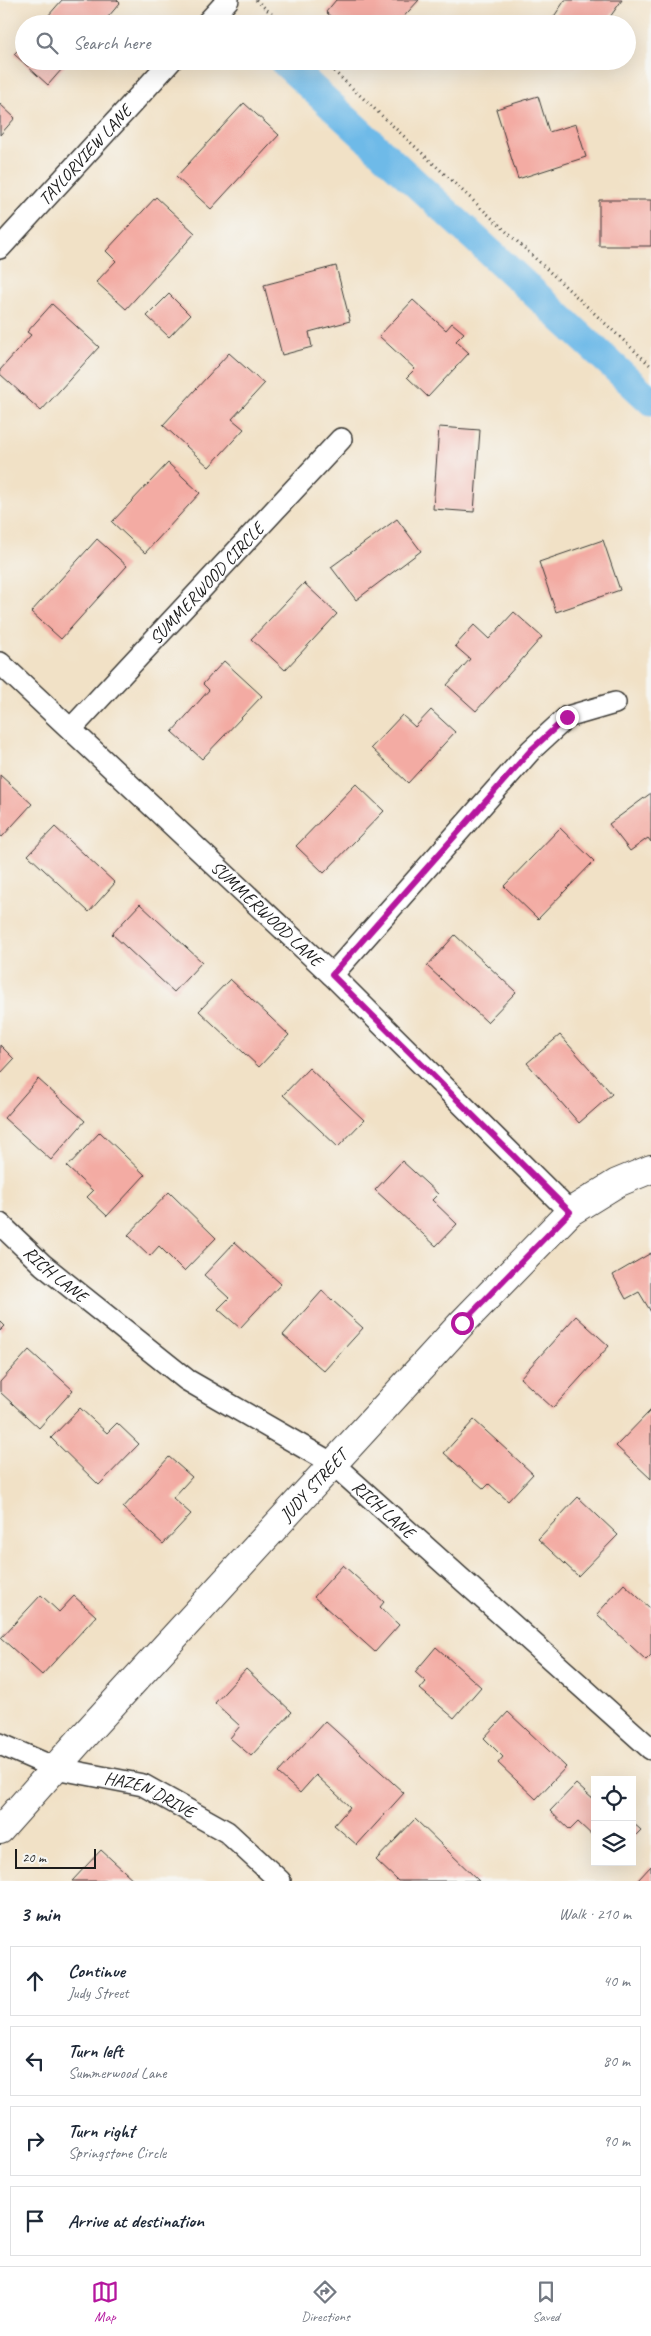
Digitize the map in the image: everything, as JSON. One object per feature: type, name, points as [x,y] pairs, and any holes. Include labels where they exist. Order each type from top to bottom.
[{"type":"street","points":[[214,15],[228,0]]},
{"type":"street","name":"TAYLORVIEW LANE","points":[[0,248],[163,70]]},
{"type":"street","name":"SUMMERWOOD CIRCLE","points":[[70,729],[341,439]]},
{"type":"street","name":"SUMMERWOOD LANE","points":[[0,663],[332,975],[570,1212]]},
{"type":"street","points":[[332,975],[531,750],[567,717],[616,703]]},
{"type":"street","name":"JUDY STREET","points":[[0,1830],[462,1323],[570,1212],[617,1183],[651,1169]]},
{"type":"street","name":"RICH LANE","points":[[0,1224],[43,1265],[186,1380],[334,1464],[651,1749]]},
{"type":"street","name":"HAZEN DRIVE","points":[[0,1744],[55,1768],[143,1785],[227,1832],[280,1881]]},
{"type":"path","points":[[256,0],[273,15]]},
{"type":"path","points":[[333,70],[651,366]]},
{"type":"building","points":[[62,0],[117,0],[120,3],[110,15],[49,15]]},
{"type":"building","points":[[336,0],[419,0],[405,15],[329,15],[326,12]]},
{"type":"building","points":[[565,0],[622,0],[611,15],[555,15]]},
{"type":"building","points":[[32,70],[61,70],[48,85]]},
{"type":"building","points":[[538,96],[549,132],[576,124],[586,157],[518,179],[496,109]]},
{"type":"building","points":[[244,103],[279,135],[211,209],[176,177]]},
{"type":"building","points":[[0,104],[15,118],[0,135]]},
{"type":"building","points":[[156,197],[195,233],[126,309],[96,282],[116,261],[106,251]]},
{"type":"building","points":[[599,200],[651,200],[651,246],[599,246]]},
{"type":"building","points":[[336,266],[350,321],[309,332],[312,347],[282,355],[264,285]]},
{"type":"building","points":[[169,294],[190,315],[169,337],[147,316]]},
{"type":"building","points":[[413,300],[446,330],[452,323],[464,333],[456,341],[469,353],[428,397],[407,377],[415,369],[379,336]]},
{"type":"building","points":[[52,304],[99,347],[41,411],[0,374],[0,370],[31,335],[27,332]]},
{"type":"building","points":[[229,353],[264,384],[232,419],[244,429],[209,467],[163,425]]},
{"type":"building","points":[[439,427],[480,430],[474,512],[433,509]]},
{"type":"building","points":[[168,463],[200,493],[145,553],[112,522]]},
{"type":"building","points":[[397,519],[421,551],[356,600],[331,567]]},
{"type":"building","points":[[97,539],[127,566],[61,639],[31,612]]},
{"type":"building","points":[[603,540],[620,590],[556,612],[539,562]]},
{"type":"building","points":[[304,583],[337,614],[285,670],[251,639]]},
{"type":"building","points":[[514,612],[542,637],[476,711],[447,685],[470,659],[455,646],[474,625],[489,639]]},
{"type":"building","points":[[224,661],[262,696],[202,759],[172,732],[209,690],[203,684]]},
{"type":"building","points":[[431,710],[455,732],[408,783],[371,748],[402,715],[415,727]]},
{"type":"building","points":[[0,775],[32,804],[2,837],[0,835]]},
{"type":"building","points":[[356,784],[384,811],[324,873],[296,846]]},
{"type":"building","points":[[651,793],[651,842],[648,838],[630,851],[609,824]]},
{"type":"building","points":[[55,827],[115,883],[89,912],[28,855]]},
{"type":"building","points":[[560,828],[594,861],[538,919],[504,886]]},
{"type":"building","points":[[140,904],[202,962],[174,992],[112,934]]},
{"type":"building","points":[[455,935],[516,992],[487,1022],[427,966]]},
{"type":"building","points":[[230,979],[289,1035],[259,1067],[199,1011]]},
{"type":"building","points":[[560,1035],[612,1094],[579,1123],[527,1063]]},
{"type":"building","points":[[0,1045],[14,1059],[0,1074]]},
{"type":"building","points":[[309,1068],[364,1120],[338,1147],[283,1095]]},
{"type":"building","points":[[38,1079],[85,1121],[51,1160],[4,1118]]},
{"type":"building","points":[[100,1132],[145,1175],[107,1216],[87,1197],[93,1191],[67,1167]]},
{"type":"building","points":[[402,1161],[438,1194],[432,1200],[457,1224],[436,1246],[375,1190]]},
{"type":"building","points":[[169,1192],[216,1238],[184,1271],[159,1246],[150,1256],[128,1235]]},
{"type":"building","points":[[235,1242],[281,1284],[240,1328],[218,1309],[229,1298],[204,1275]]},
{"type":"building","points":[[651,1253],[651,1312],[639,1292],[626,1299],[613,1275]]},
{"type":"building","points":[[322,1291],[363,1328],[324,1371],[283,1335]]},
{"type":"building","points":[[576,1316],[609,1346],[553,1408],[520,1378]]},
{"type":"building","points":[[0,1321],[5,1326],[0,1331]]},
{"type":"building","points":[[29,1350],[73,1390],[39,1428],[0,1392],[0,1382]]},
{"type":"building","points":[[80,1408],[107,1433],[117,1423],[139,1444],[99,1485],[51,1438]]},
{"type":"building","points":[[651,1410],[651,1479],[616,1446]]},
{"type":"building","points":[[474,1420],[533,1474],[508,1501],[489,1484],[484,1489],[444,1453]]},
{"type":"building","points":[[169,1457],[192,1477],[173,1498],[191,1514],[163,1544],[123,1508]]},
{"type":"building","points":[[578,1497],[618,1535],[578,1576],[538,1539]]},
{"type":"building","points":[[343,1565],[384,1602],[380,1607],[399,1625],[375,1652],[314,1597]]},
{"type":"building","points":[[624,1584],[651,1607],[651,1655],[646,1660],[597,1614]]},
{"type":"building","points":[[41,1595],[59,1612],[74,1596],[96,1616],[42,1675],[1,1638]]},
{"type":"building","points":[[436,1647],[481,1687],[454,1718],[420,1689],[426,1682],[415,1672]]},
{"type":"building","points":[[246,1669],[292,1712],[251,1756],[230,1738],[240,1726],[215,1703]]},
{"type":"building","points":[[508,1712],[566,1767],[536,1799],[498,1763],[503,1757],[484,1738]]},
{"type":"building","points":[[325,1721],[404,1793],[357,1845],[334,1825],[350,1807],[316,1775],[300,1793],[278,1773]]},
{"type":"building","points":[[576,1784],[591,1797],[591,1834],[578,1822],[570,1830],[550,1811]]},
{"type":"building","points":[[415,1819],[479,1881],[398,1881],[376,1860]]},
{"type":"building","points":[[636,1826],[641,1830],[636,1835]]},
{"type":"building","points":[[101,1850],[135,1881],[72,1881]]},
{"type":"building","points":[[651,1866],[651,1881],[639,1881],[638,1880]]},
{"type":"waterway","points":[[293,70],[651,401]]},
{"type":"route","points":[[462,1323],[570,1212],[332,975],[531,750],[567,717]]}]
